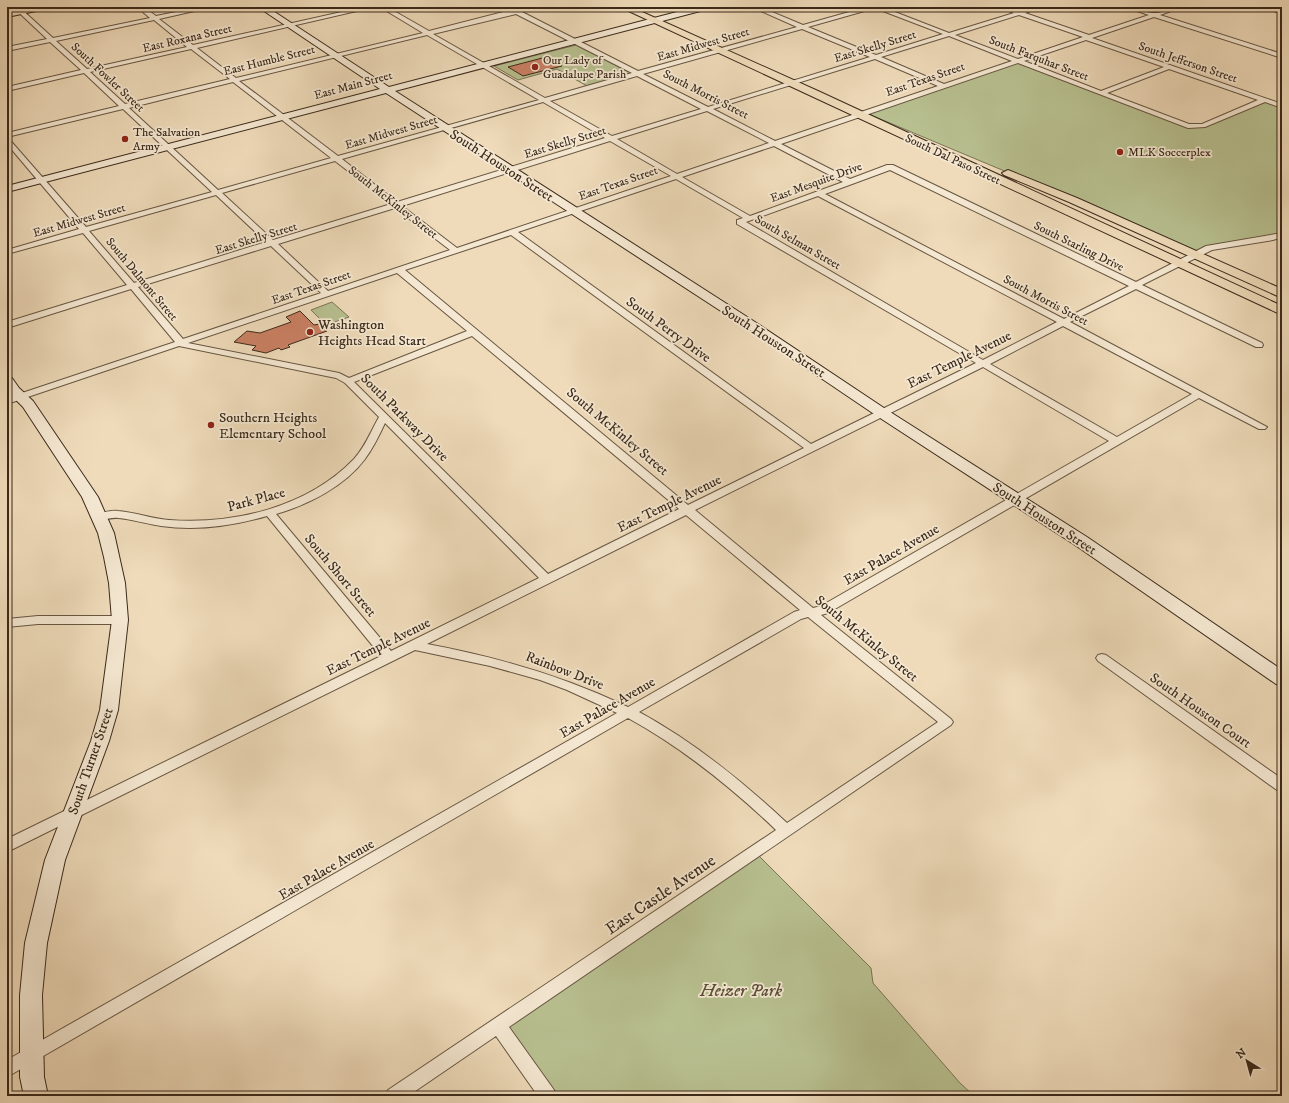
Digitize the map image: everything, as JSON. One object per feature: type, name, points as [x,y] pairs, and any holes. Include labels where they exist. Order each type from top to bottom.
[{"type":"highway","points":[[7,14],[18,9],[42,7]]},
{"type":"main road","name":"South Dal Paso Street","points":[[624,7],[657,19],[794,82],[1282,311]]},
{"type":"main road","name":"South Dal Paso Street","points":[[636,7],[657,19]]},
{"type":"main road","name":"South Dal Paso Street","points":[[863,114],[1067,197],[1282,294]]},
{"type":"street","name":"South McKinley Street","points":[[140,7],[456,251]]},
{"type":"street","points":[[7,50],[209,7]]},
{"type":"street","name":"South Houston Street","points":[[262,7],[445,128],[751,325],[882,413],[1017,499],[1177,605],[1282,679]]},
{"type":"street","name":"East Roxana Street","points":[[7,89],[371,7]]},
{"type":"street","name":"South Selman Street","points":[[383,7],[750,219]]},
{"type":"street","name":"South Morris Street","points":[[508,7],[850,182]]},
{"type":"street","name":"East Humble Street","points":[[7,135],[536,7]]},
{"type":"street","name":"East Main Street","points":[[7,189],[705,7]]},
{"type":"street","points":[[756,7],[942,85]]},
{"type":"street","name":"East Midwest Street","points":[[7,252],[874,7]]},
{"type":"street","name":"South Farquhar Street","points":[[877,7],[1183,125],[1193,127],[1203,126],[1264,100]]},
{"type":"street","name":"South Jefferson Street","points":[[1003,7],[1282,106]]},
{"type":"street","name":"East Skelly Street","points":[[7,325],[1038,7]]},
{"type":"street","points":[[1128,7],[1282,56]]},
{"type":"street","name":"East Texas Street","points":[[13,399],[863,114],[1015,60],[1179,7]]},
{"type":"street","points":[[1267,7],[1282,12]]},
{"type":"street","name":"South Fowler Street","points":[[18,9],[327,294]]},
{"type":"street","points":[[1101,93],[1169,67]]},
{"type":"street","name":"South Dalmont Street","points":[[7,140],[86,230],[132,287],[181,343]]},
{"type":"street","name":"East Mesquite Drive","points":[[750,219],[890,167]]},
{"type":"street","name":"South Starling Drive","points":[[890,167],[1259,345]]},
{"type":"street","points":[[7,180],[41,180]]},
{"type":"street","name":"South Morris Street","points":[[818,193],[1262,427]]},
{"type":"street","name":"South Selman Street","points":[[750,219],[740,222],[1116,441]]},
{"type":"street","name":"South Perry Drive","points":[[512,232],[810,448]]},
{"type":"street","name":"East Temple Avenue","points":[[7,846],[388,656],[982,364],[1180,264],[1208,248],[1226,243],[1268,239],[1282,235]]},
{"type":"street","name":"South McKinley Street","points":[[399,270],[688,509],[811,613],[947,722]]},
{"type":"street","points":[[348,381],[474,332]]},
{"type":"street","name":"South Parkway Drive","points":[[181,343],[187,347],[339,376],[348,381],[546,578]]},
{"type":"street","name":"South Turner Street","points":[[7,381],[14,391],[13,399],[28,404],[90,497],[106,533],[112,557],[117,583],[120,620],[116,667],[109,710],[100,741],[55,860],[36,942],[31,995],[32,1077],[36,1096]]},
{"type":"street","name":"East Palace Avenue","points":[[7,1069],[798,615],[824,610],[1199,394]]},
{"type":"street","name":"Park Place","points":[[98,517],[117,514],[163,523],[198,524],[241,519],[270,513],[313,494],[342,475],[359,460],[373,438],[384,416]]},
{"type":"street","name":"South Short Street","points":[[270,513],[388,656]]},
{"type":"street","points":[[7,623],[38,620],[120,620]]},
{"type":"street","name":"Rainbow Drive","points":[[412,645],[517,668],[584,691],[628,712],[682,744],[714,767],[743,790],[786,831]]},
{"type":"street","name":"South Houston Court","points":[[1102,658],[1282,786]]},
{"type":"street","name":"East Castle Avenue","points":[[394,1096],[947,722]]},
{"type":"street","points":[[498,1025],[548,1096]]},
{"type":"green space","points":[[576,45],[631,73],[587,86],[557,69],[518,80],[494,66]]},
{"type":"green space","name":"MLK Soccerplex","points":[[1015,60],[1183,125],[1198,127],[1263,101],[1282,108],[1282,235],[1235,242],[1195,255],[1033,183],[866,113]]},
{"type":"green space","points":[[332,302],[349,317],[326,325],[311,310]]},
{"type":"green space","name":"Heizer Park","points":[[755,852],[871,968],[873,983],[960,1083],[974,1096],[548,1096],[498,1025]]},
{"type":"building","name":"Our Lady of Guadalupe Parish","points":[[546,57],[562,66],[523,76],[508,67]]},
{"type":"building","name":"Washington Heights Head Start","points":[[300,311],[314,325],[319,324],[327,331],[288,345],[290,347],[281,350],[279,348],[266,353],[252,350],[256,346],[234,342],[247,331],[260,333],[291,322],[286,317]]},
{"type":"place","name":"Our Lady of Guadalupe Parish","points":[[535,67]]},
{"type":"place","name":"The Salvation Army","points":[[125,139]]},
{"type":"place","name":"MLK Soccerplex","points":[[1120,152]]},
{"type":"place","name":"Washington Heights Head Start","points":[[310,332]]},
{"type":"place","name":"Southern Heights Elementary School","points":[[211,425]]}]
